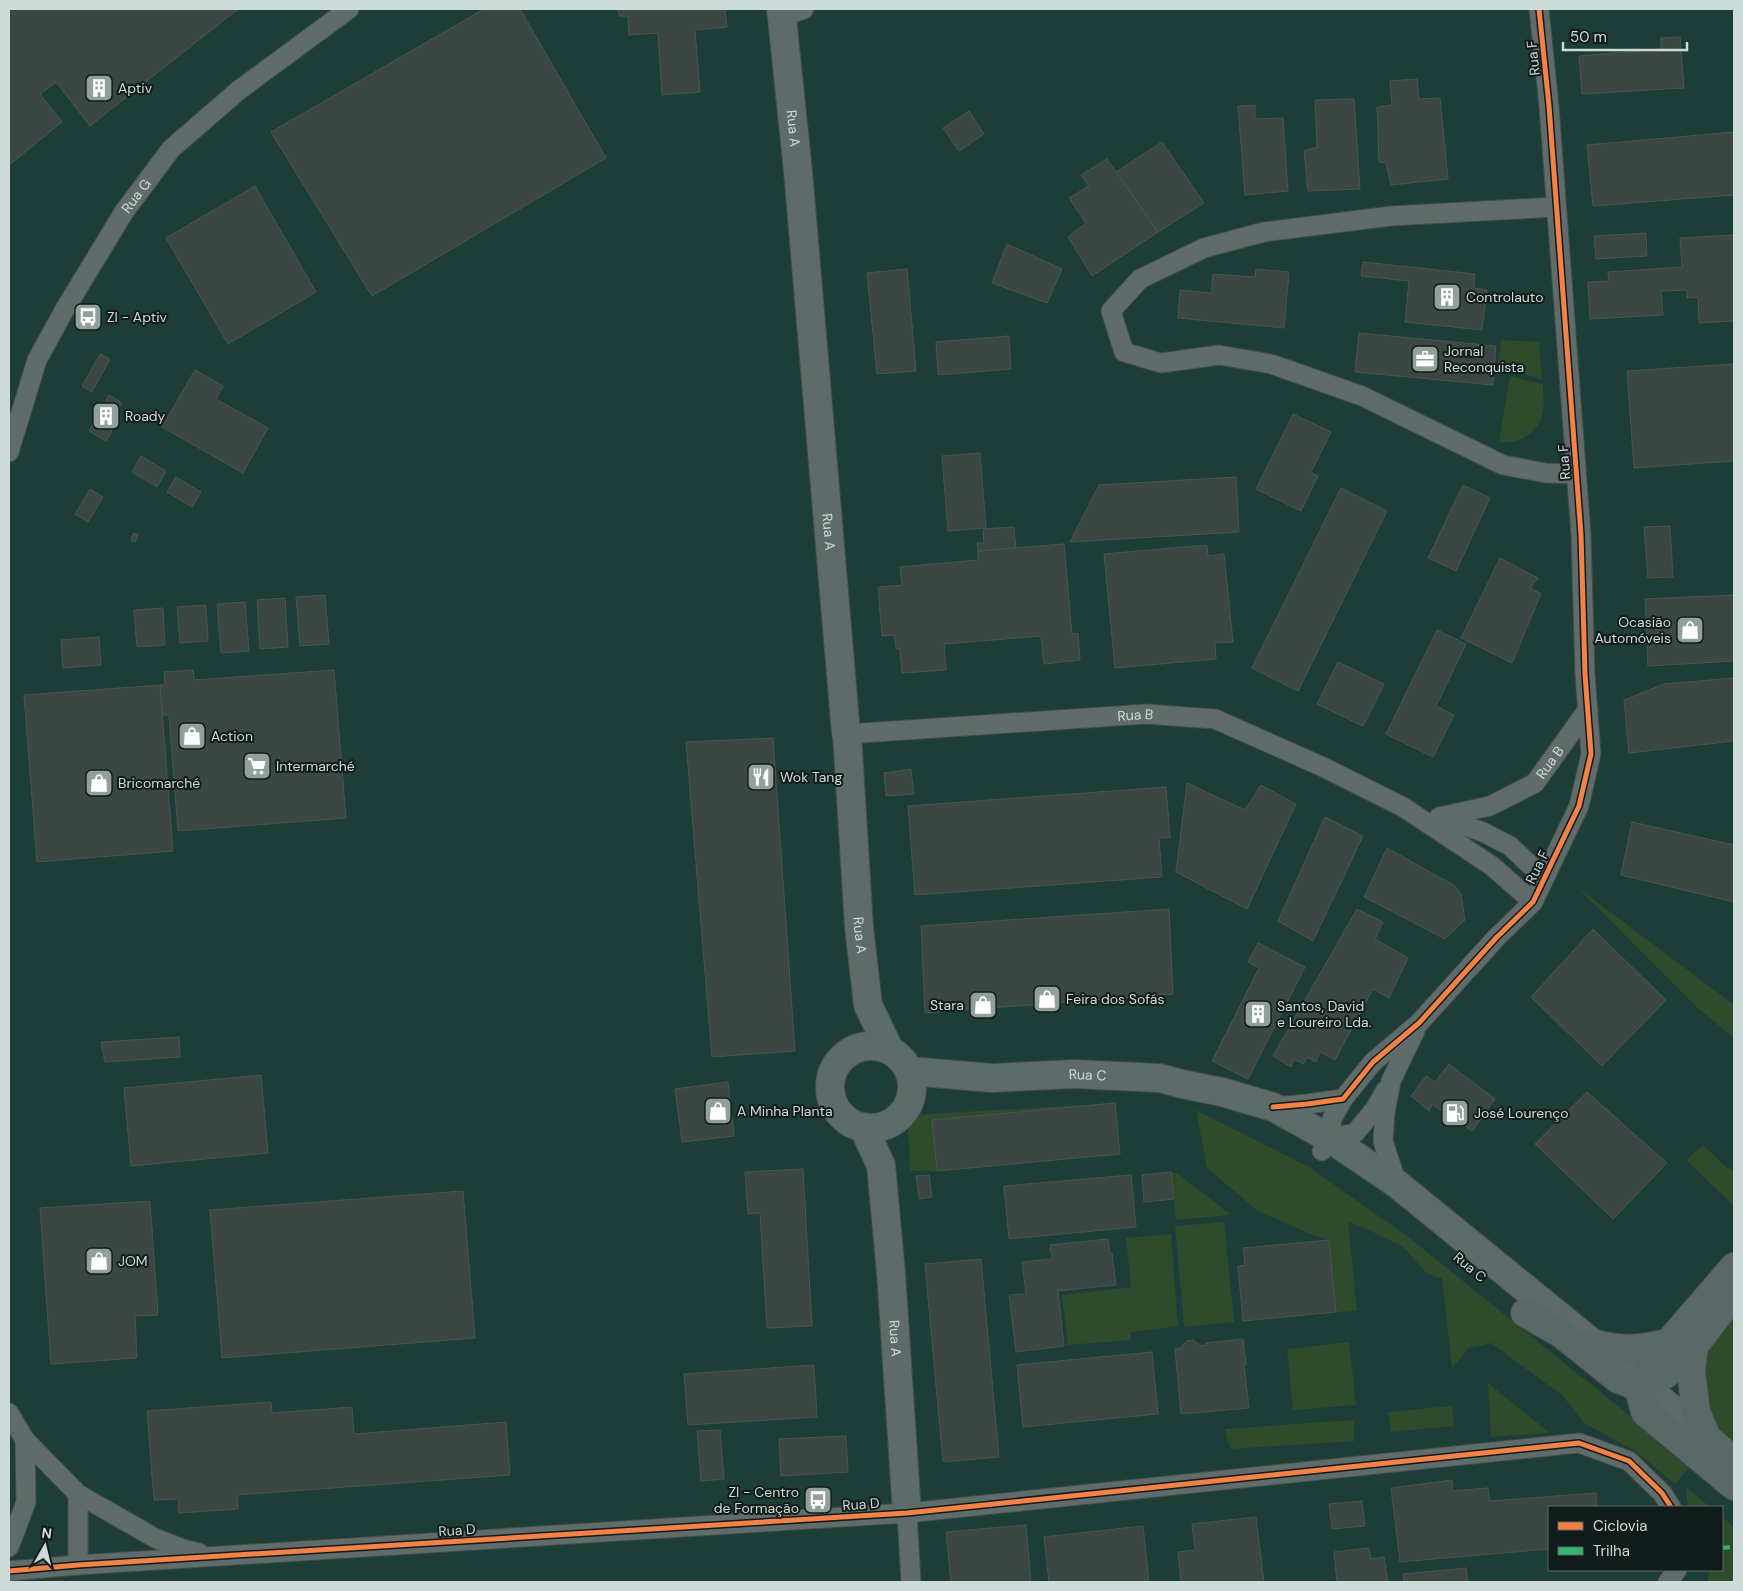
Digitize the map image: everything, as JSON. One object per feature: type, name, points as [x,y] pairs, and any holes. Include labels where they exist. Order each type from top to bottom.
[{"type":"main road","points":[[1525,1313],[1562,1334],[1618,1379],[1631,1384],[1642,1384],[1666,1374],[1681,1344],[1734,1267]]},
{"type":"main road","points":[[1592,1343],[1634,1350],[1681,1344],[1734,1294]]},
{"type":"main road","points":[[1681,1344],[1691,1372],[1696,1412],[1707,1438]]},
{"type":"main road","points":[[1642,1384],[1641,1396],[1645,1412]]},
{"type":"main road","name":"Rua C","points":[[1645,1412],[1734,1486]]},
{"type":"main road","name":"Rua C","points":[[1707,1438],[1734,1460]]},
{"type":"street","name":"Rua G","points":[[9,452],[41,352],[64,309],[124,212],[171,149],[239,90],[349,9]]},
{"type":"street","name":"Rua F","points":[[1533,902],[1580,806],[1591,754],[1581,535],[1549,106],[1539,9]]},
{"type":"street","name":"Rua A","points":[[789,11],[798,171],[847,734],[859,927],[868,1005],[889,1049]]},
{"type":"street","points":[[1556,207],[1391,216],[1264,232],[1204,248],[1140,279],[1111,311],[1124,352],[1161,363],[1219,355],[1271,364],[1362,396],[1503,465],[1546,473],[1576,474]]},
{"type":"street","name":"Rua B","points":[[1439,817],[1490,806],[1535,783],[1588,709]]},
{"type":"street","name":"Rua B","points":[[847,734],[1146,714],[1215,719],[1323,767],[1403,806],[1492,866],[1533,902]]},
{"type":"street","name":"Rua B","points":[[1403,806],[1483,832],[1510,846],[1544,878]]},
{"type":"street","points":[[1325,1145],[1332,1119],[1343,1099],[1373,1062],[1418,1023],[1496,938],[1533,902]]},
{"type":"street","points":[[856,1048],[868,1005]]},
{"type":"street","points":[[1325,1145],[1355,1133],[1374,1109],[1391,1081],[1418,1023]]},
{"type":"street","points":[[878,1046],[889,1049],[901,1058],[909,1071],[912,1081],[910,1102],[901,1115],[881,1127],[863,1127],[851,1123],[840,1115],[833,1103],[830,1090],[831,1076],[837,1064],[845,1055],[856,1048],[878,1046]]},
{"type":"street","name":"Rua C","points":[[909,1071],[992,1078],[1074,1074],[1160,1078],[1222,1092],[1273,1107],[1325,1145],[1645,1412]]},
{"type":"street","name":"Rua C","points":[[901,1115],[920,1097],[992,1078]]},
{"type":"street","points":[[1391,1081],[1385,1113],[1383,1141],[1397,1184]]},
{"type":"street","name":"Rua C","points":[[1182,1084],[1325,1145],[1397,1184],[1707,1438]]},
{"type":"street","points":[[1273,1107],[1343,1099]]},
{"type":"street","name":"Rua A","points":[[881,1165],[901,1115]]},
{"type":"street","name":"Rua A","points":[[863,1127],[881,1165],[892,1273],[907,1512]]},
{"type":"street","points":[[9,1413],[25,1440],[78,1494],[155,1538],[183,1549],[215,1556]]},
{"type":"street","points":[[9,1547],[26,1502],[25,1440]]},
{"type":"street","name":"Rua D","points":[[9,1571],[907,1512],[1579,1443],[1629,1461],[1662,1493],[1670,1506]]},
{"type":"street","points":[[78,1494],[78,1565]]},
{"type":"street","points":[[907,1512],[911,1582]]},
{"type":"street","points":[[1668,1582],[1676,1571]]},
{"type":"shaded area","points":[[9,9],[1734,9],[1734,1582],[9,1582]]},
{"type":"green space","points":[[1501,340],[1539,342],[1542,380],[1498,365]]},
{"type":"green space","points":[[1510,376],[1543,384],[1543,412],[1536,428],[1531,433],[1512,442],[1499,442]]},
{"type":"green space","points":[[1577,887],[1734,1005],[1734,1038],[1699,1009]]},
{"type":"green space","points":[[1115,1103],[932,1120],[937,1171],[910,1171],[908,1124],[915,1115]]},
{"type":"green space","points":[[1196,1110],[1309,1167],[1407,1236],[1691,1465],[1675,1484],[1635,1451],[1584,1423],[1563,1396],[1491,1343],[1469,1348],[1452,1368],[1442,1278],[1435,1277],[1421,1268],[1401,1246],[1348,1221],[1357,1311],[1336,1312],[1329,1240],[1315,1236],[1258,1211],[1207,1168]]},
{"type":"green space","points":[[1703,1145],[1726,1167],[1734,1170],[1734,1206],[1686,1160]]},
{"type":"green space","points":[[1171,1172],[1177,1173],[1231,1215],[1176,1220]]},
{"type":"green space","points":[[1224,1222],[1234,1322],[1184,1327],[1175,1226]]},
{"type":"green space","points":[[1171,1234],[1178,1326],[1131,1332],[1131,1340],[1068,1345],[1062,1295],[1131,1287],[1126,1238]]},
{"type":"green space","points":[[1734,1311],[1734,1444],[1719,1431],[1711,1418],[1703,1395],[1702,1382],[1705,1358],[1709,1346],[1716,1332]]},
{"type":"green space","points":[[1349,1342],[1356,1405],[1293,1410],[1287,1349]]},
{"type":"green space","points":[[1488,1383],[1550,1433],[1491,1437]]},
{"type":"green space","points":[[1452,1406],[1454,1426],[1391,1432],[1388,1412]]},
{"type":"green space","points":[[1354,1420],[1354,1441],[1230,1449],[1225,1429]]},
{"type":"green space","points":[[1686,1487],[1709,1506],[1688,1506]]},
{"type":"green space","points":[[1723,1518],[1734,1527],[1734,1582],[1707,1582],[1710,1571],[1723,1571]]},
{"type":"building","name":"Aptiv","points":[[9,9],[238,9],[90,126],[56,82],[40,94],[62,122],[9,165]]},
{"type":"building","points":[[484,9],[520,9],[606,158],[372,296],[271,132]]},
{"type":"building","points":[[618,9],[725,9],[727,27],[695,30],[700,92],[662,95],[658,33],[629,35],[628,16],[619,16]]},
{"type":"building","points":[[1680,37],[1684,88],[1582,94],[1579,56],[1661,49],[1661,38]]},
{"type":"building","points":[[1417,79],[1419,99],[1440,98],[1448,179],[1391,185],[1386,163],[1379,162],[1377,107],[1392,105],[1390,81]]},
{"type":"building","points":[[1354,99],[1360,189],[1308,191],[1304,151],[1317,147],[1315,100]]},
{"type":"building","points":[[1255,105],[1255,119],[1283,118],[1288,191],[1245,195],[1238,106]]},
{"type":"building","points":[[969,111],[984,134],[959,151],[943,128]]},
{"type":"building","points":[[1734,132],[1734,195],[1593,206],[1587,145]]},
{"type":"building","points":[[1162,142],[1204,203],[1158,232],[1116,172]]},
{"type":"building","points":[[1107,159],[1158,232],[1092,276],[1068,237],[1086,223],[1069,198],[1089,186],[1081,175]]},
{"type":"building","points":[[255,186],[316,292],[228,344],[166,238]]},
{"type":"building","points":[[1646,233],[1647,256],[1596,259],[1594,236]]},
{"type":"building","points":[[1734,235],[1734,321],[1699,323],[1698,297],[1687,298],[1687,290],[1661,291],[1663,315],[1590,319],[1588,282],[1609,281],[1608,272],[1682,267],[1680,238]]},
{"type":"building","points":[[1007,244],[1062,269],[1047,303],[992,283]]},
{"type":"building","name":"Controlauto","points":[[1363,262],[1475,274],[1474,288],[1487,290],[1482,330],[1405,322],[1409,281],[1361,276]]},
{"type":"building","points":[[907,269],[916,371],[877,374],[867,273]]},
{"type":"building","points":[[1256,269],[1289,272],[1284,328],[1178,318],[1180,290],[1211,293],[1213,274],[1255,277]]},
{"type":"building","name":"Jornal Reconquista","points":[[1359,333],[1496,346],[1493,385],[1355,372]]},
{"type":"building","points":[[1009,336],[1011,369],[938,375],[936,342]]},
{"type":"building","points":[[100,354],[110,359],[92,392],[82,386]]},
{"type":"building","points":[[1734,364],[1734,461],[1634,468],[1627,371]]},
{"type":"building","name":"Roady","points":[[195,370],[223,386],[216,399],[268,428],[243,473],[162,427]]},
{"type":"building","name":"Roady","points":[[109,395],[122,403],[108,428],[112,431],[106,441],[89,431]]},
{"type":"building","points":[[1293,414],[1331,432],[1311,472],[1318,476],[1301,511],[1256,489]]},
{"type":"building","points":[[980,453],[986,528],[948,531],[942,456]]},
{"type":"building","points":[[141,456],[166,471],[157,487],[132,472]]},
{"type":"building","points":[[176,477],[201,492],[192,507],[167,492]]},
{"type":"building","points":[[1236,477],[1239,532],[1070,542],[1099,485]]},
{"type":"building","points":[[1463,485],[1490,498],[1456,571],[1428,558]]},
{"type":"building","points":[[1341,488],[1387,511],[1298,691],[1252,668]]},
{"type":"building","points":[[90,489],[103,497],[88,522],[75,514]]},
{"type":"building","points":[[1670,526],[1673,577],[1648,578],[1644,527]]},
{"type":"building","points":[[1014,527],[1016,549],[978,551],[977,543],[984,543],[983,529]]},
{"type":"building","points":[[134,533],[138,535],[135,542],[131,540]]},
{"type":"building","points":[[1064,544],[1072,634],[1078,633],[1080,660],[1044,664],[1041,636],[944,644],[946,670],[902,673],[900,649],[896,649],[894,635],[882,636],[878,587],[902,585],[900,567],[978,560],[978,551]]},
{"type":"building","points":[[1207,545],[1208,556],[1224,554],[1233,642],[1215,643],[1216,659],[1115,668],[1104,554]]},
{"type":"building","points":[[1500,558],[1538,578],[1530,588],[1541,594],[1512,663],[1461,638]]},
{"type":"building","points":[[325,595],[329,644],[300,646],[296,597]]},
{"type":"building","name":"Ocasião Automóveis","points":[[1734,595],[1734,661],[1648,666],[1645,599]]},
{"type":"building","points":[[285,598],[288,647],[260,649],[257,600]]},
{"type":"building","points":[[245,602],[249,651],[221,653],[217,604]]},
{"type":"building","points":[[206,605],[208,641],[180,643],[177,607]]},
{"type":"building","points":[[163,608],[165,645],[137,647],[134,610]]},
{"type":"building","points":[[1437,630],[1466,644],[1436,706],[1454,715],[1433,757],[1386,734]]},
{"type":"building","points":[[99,637],[101,665],[63,668],[61,640]]},
{"type":"building","points":[[1338,662],[1384,684],[1363,726],[1317,704]]},
{"type":"building","name":"Intermarché","points":[[193,670],[194,680],[334,670],[346,818],[178,831],[169,715],[162,715],[160,685],[165,685],[164,672]]},
{"type":"building","points":[[1734,678],[1734,741],[1629,753],[1624,700],[1664,684]]},
{"type":"building","name":"Bricomarché","points":[[160,685],[173,851],[37,862],[24,695]]},
{"type":"building","points":[[773,738],[795,1051],[712,1057],[686,742]]},
{"type":"building","points":[[911,769],[914,794],[886,796],[884,773]]},
{"type":"building","points":[[1187,783],[1245,810],[1261,785],[1296,804],[1247,909],[1176,872]]},
{"type":"building","points":[[1166,787],[1170,838],[1159,838],[1162,877],[915,895],[908,806]]},
{"type":"building","points":[[1325,817],[1363,836],[1313,941],[1278,921]]},
{"type":"building","points":[[1632,822],[1734,845],[1734,902],[1621,875]]},
{"type":"building","points":[[1387,848],[1455,886],[1461,894],[1465,920],[1445,939],[1364,897]]},
{"type":"building","points":[[1169,909],[1173,994],[925,1013],[921,926]]},
{"type":"building","points":[[1357,909],[1383,922],[1375,939],[1408,958],[1389,998],[1373,989],[1335,1060],[1320,1052],[1316,1062],[1307,1057],[1303,1064],[1294,1059],[1291,1067],[1273,1056]]},
{"type":"building","points":[[1593,929],[1666,1000],[1602,1066],[1531,997]]},
{"type":"building","name":"Santos, David e Loureiro Lda.","points":[[1258,943],[1305,967],[1248,1079],[1212,1061],[1259,968],[1248,962]]},
{"type":"building","points":[[179,1037],[180,1057],[105,1062],[101,1042]]},
{"type":"building","points":[[1449,1064],[1495,1099],[1472,1131],[1432,1104],[1429,1111],[1411,1096],[1426,1076],[1435,1082]]},
{"type":"building","points":[[261,1075],[268,1153],[131,1166],[124,1088]]},
{"type":"building","points":[[728,1082],[734,1136],[682,1142],[675,1089]]},
{"type":"building","points":[[1587,1092],[1667,1163],[1613,1219],[1535,1144]]},
{"type":"building","points":[[1115,1103],[1120,1154],[937,1171],[932,1120]]},
{"type":"building","points":[[803,1169],[812,1326],[767,1328],[760,1213],[748,1214],[745,1172]]},
{"type":"building","points":[[1171,1172],[1174,1199],[1144,1202],[1142,1175]]},
{"type":"building","points":[[929,1175],[932,1197],[919,1199],[916,1176]]},
{"type":"building","points":[[1131,1175],[1136,1227],[1009,1239],[1004,1186]]},
{"type":"building","points":[[463,1191],[475,1338],[222,1358],[210,1210]]},
{"type":"building","name":"JOM","points":[[150,1201],[158,1315],[135,1316],[137,1358],[51,1364],[40,1208]]},
{"type":"building","points":[[1108,1239],[1110,1254],[1112,1253],[1116,1285],[1058,1291],[1064,1346],[1016,1352],[1009,1295],[1026,1294],[1022,1262],[1052,1259],[1050,1245]]},
{"type":"building","points":[[1329,1240],[1336,1312],[1243,1321],[1238,1266],[1245,1265],[1243,1248]]},
{"type":"building","points":[[981,1259],[999,1457],[943,1462],[925,1264]]},
{"type":"building","points":[[1243,1339],[1249,1408],[1181,1414],[1175,1349],[1180,1348],[1187,1341],[1193,1340],[1202,1346],[1206,1345],[1206,1343]]},
{"type":"building","points":[[1152,1352],[1158,1414],[1023,1427],[1017,1365]]},
{"type":"building","points":[[814,1365],[817,1417],[688,1425],[684,1374]]},
{"type":"building","points":[[271,1402],[272,1413],[352,1407],[354,1434],[506,1422],[510,1475],[237,1495],[238,1509],[179,1513],[178,1499],[154,1500],[147,1411]]},
{"type":"building","points":[[720,1430],[724,1479],[701,1481],[697,1431]]},
{"type":"building","points":[[846,1436],[848,1472],[781,1476],[779,1439]]},
{"type":"building","points":[[1452,1480],[1453,1491],[1488,1488],[1490,1501],[1596,1493],[1597,1506],[1548,1506],[1548,1549],[1400,1562],[1391,1488]]},
{"type":"building","points":[[1362,1501],[1365,1526],[1332,1529],[1329,1504]]},
{"type":"building","points":[[1256,1517],[1264,1582],[1181,1582],[1178,1552],[1195,1550],[1192,1524]]},
{"type":"building","points":[[1026,1525],[1031,1582],[951,1582],[946,1532]]},
{"type":"building","points":[[1143,1526],[1149,1582],[1049,1582],[1044,1537]]},
{"type":"building","points":[[1369,1548],[1371,1559],[1384,1557],[1388,1582],[1337,1582],[1334,1552]]},
{"type":"building","points":[[1466,1568],[1468,1582],[1404,1582],[1403,1574]]},
{"type":"marked path","points":[[1723,1548],[1734,1547]]},
{"type":"cycle path","points":[[1273,1107],[1343,1099],[1373,1062],[1419,1023],[1496,938],[1533,902],[1579,806],[1591,754],[1585,674],[1581,535],[1549,106],[1539,9]]},
{"type":"cycle path","points":[[9,1571],[78,1565],[907,1513],[1579,1443],[1629,1461],[1662,1493],[1670,1506]]},
{"type":"place","name":"Aptiv","points":[[99,88]]},
{"type":"place","name":"Controlauto","points":[[1447,297]]},
{"type":"place","name":"ZI - Aptiv","points":[[88,317]]},
{"type":"place","name":"Jornal Reconquista","points":[[1425,359]]},
{"type":"place","name":"Roady","points":[[106,416]]},
{"type":"place","name":"Ocasião Automóveis","points":[[1690,630]]},
{"type":"place","name":"Action","points":[[192,736]]},
{"type":"place","name":"Intermarché","points":[[257,766]]},
{"type":"place","name":"Wok Tang","points":[[761,777]]},
{"type":"place","name":"Bricomarché","points":[[99,783]]},
{"type":"place","name":"Feira dos Sofás","points":[[1047,999]]},
{"type":"place","name":"Stara","points":[[983,1005]]},
{"type":"place","name":"Santos, David e Loureiro Lda.","points":[[1258,1014]]},
{"type":"place","name":"A Minha Planta","points":[[718,1111]]},
{"type":"place","name":"José Lourenço","points":[[1455,1113]]},
{"type":"place","name":"JOM","points":[[99,1261]]},
{"type":"place","name":"ZI - Centro de Formação","points":[[818,1500]]}]
